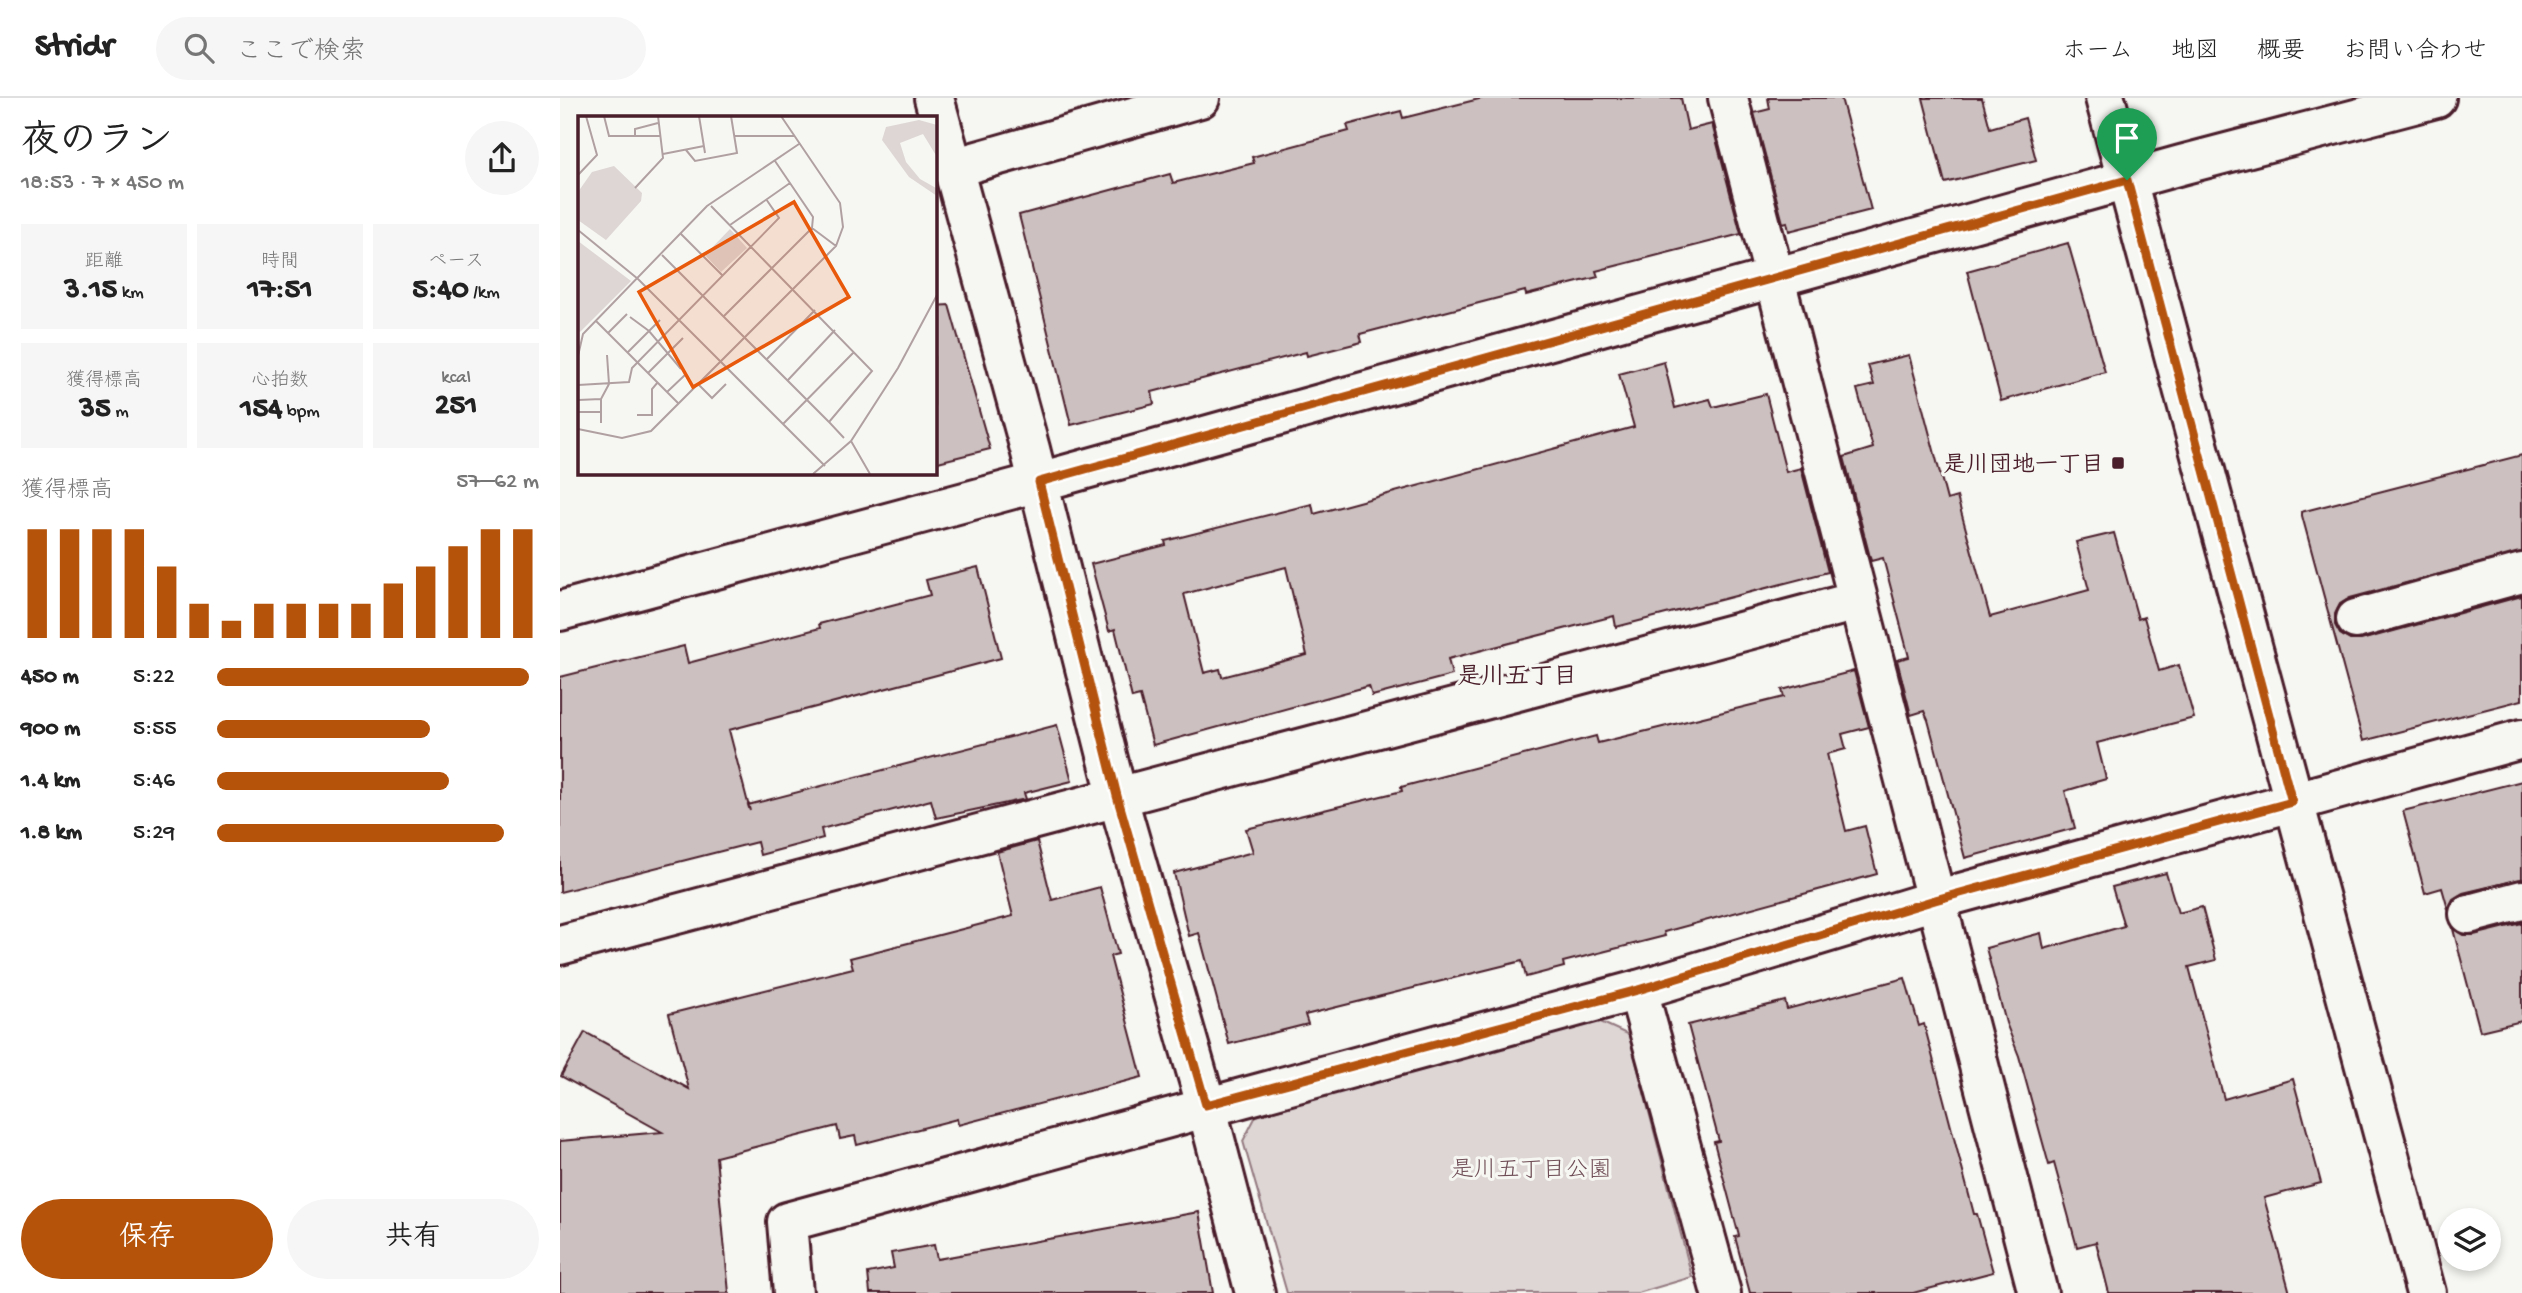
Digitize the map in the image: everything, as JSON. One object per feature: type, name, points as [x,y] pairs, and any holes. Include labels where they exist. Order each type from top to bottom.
[{"type":"street","points":[[934,98],[1039,482],[1117,796],[1206,1105],[1255,1293]]},
{"type":"street","points":[[953,168],[1200,98]]},
{"type":"street","points":[[1728,98],[2038,1293]]},
{"type":"street","points":[[2105,98],[2426,1293]]},
{"type":"street","points":[[560,611],[1039,482],[2127,180],[2436,98]]},
{"type":"street","points":[[2356,619],[2522,573]]},
{"type":"street","points":[[560,945],[1857,601]]},
{"type":"street","points":[[793,1293],[787,1222],[1206,1105],[1638,990],[1935,900],[2522,739]]},
{"type":"street","points":[[2469,914],[2522,900]]},
{"type":"street","points":[[1638,990],[1721,1293]]},
{"type":"green space","name":"是川五丁目公園","points":[[1594,1019],[1629,1035],[1692,1277],[1638,1293],[1287,1293],[1243,1141],[1256,1116]]},
{"type":"building","points":[[1483,98],[1681,98],[1688,130],[1712,124],[1741,234],[1596,271],[1598,277],[1526,295],[1525,291],[1360,334],[1362,342],[1307,356],[1306,352],[1152,392],[1154,404],[1071,425],[1019,215],[1170,174],[1173,183],[1254,163],[1252,157],[1349,131],[1347,125],[1401,111],[1403,118]]},
{"type":"building","points":[[1768,98],[1841,98],[1871,210],[1789,231],[1787,222],[1783,223],[1754,113],[1770,109]]},
{"type":"building","points":[[1923,98],[1982,98],[1990,128],[2025,118],[2036,160],[1945,183]]},
{"type":"building","points":[[2068,243],[2105,372],[2001,401],[1967,271]]},
{"type":"building","points":[[949,305],[990,449],[936,462],[936,306]]},
{"type":"building","points":[[1909,355],[1947,500],[1957,497],[1990,617],[2089,590],[2076,542],[2114,533],[2138,619],[2144,617],[2159,671],[2179,665],[2194,718],[2097,743],[2106,779],[2065,791],[2075,828],[1965,858],[1928,720],[1924,711],[1911,715],[1897,660],[1909,657],[1883,558],[1871,561],[1844,457],[1873,448],[1857,389],[1874,385],[1868,365]]},
{"type":"building","points":[[1664,362],[1675,408],[1710,399],[1713,407],[1766,394],[1786,472],[1801,468],[1828,572],[1616,627],[1614,616],[1448,659],[1452,675],[1372,696],[1369,686],[1153,745],[1140,696],[1132,698],[1115,629],[1109,631],[1091,564],[1166,545],[1165,541],[1312,504],[1314,514],[1634,427],[1619,374]],"holes":[[[1286,567],[1307,655],[1222,677],[1220,669],[1204,673],[1184,594]]]},
{"type":"building","points":[[2522,455],[2522,552],[2350,598],[2340,604],[2335,614],[2335,625],[2340,634],[2350,640],[2361,640],[2522,596],[2522,700],[2363,741],[2301,512]]},
{"type":"building","points":[[978,567],[1001,658],[729,730],[748,805],[1057,725],[1072,781],[1024,793],[1026,799],[936,818],[931,800],[821,829],[823,838],[760,855],[757,842],[560,892],[560,677],[684,646],[688,663],[820,628],[819,624],[930,595],[926,580]]},
{"type":"building","points":[[1854,671],[1869,727],[1842,734],[1846,749],[1827,754],[1846,831],[1865,826],[1877,874],[1664,932],[1665,936],[1563,962],[1564,967],[1526,977],[1522,961],[1305,1015],[1308,1024],[1229,1044],[1199,933],[1189,936],[1174,873],[1253,852],[1246,829],[1402,791],[1401,787],[1596,736],[1598,743],[1784,697],[1782,690]]},
{"type":"building","points":[[2522,781],[2522,879],[2463,893],[2453,899],[2448,909],[2442,888],[2425,893],[2403,811]]},
{"type":"building","points":[[1037,841],[1052,900],[1100,887],[1118,954],[1110,956],[1142,1077],[958,1125],[957,1119],[857,1145],[855,1136],[840,1139],[837,1126],[716,1157],[729,1293],[560,1293],[560,1141],[662,1132],[561,1076],[585,1032],[689,1089],[669,1014],[853,968],[850,958],[1013,916],[997,852]]},
{"type":"building","points":[[2166,873],[2178,913],[2202,907],[2216,960],[2189,967],[2224,1099],[2293,1079],[2321,1183],[2264,1198],[2290,1293],[2109,1293],[2096,1242],[2077,1247],[2054,1163],[2049,1165],[2019,1056],[2006,1023],[1986,948],[2041,933],[2044,949],[2124,926],[2112,887]]},
{"type":"building","points":[[2522,923],[2522,1021],[2480,1031],[2453,929],[2463,935],[2474,935]]},
{"type":"building","points":[[1905,978],[1919,1026],[1924,1024],[1974,1214],[1977,1214],[1993,1272],[1913,1293],[1750,1293],[1735,1237],[1739,1236],[1714,1142],[1719,1141],[1688,1025],[1785,1001],[1787,1009]]},
{"type":"building","points":[[1199,1212],[1213,1293],[870,1293],[868,1273],[894,1268],[891,1253],[934,1245],[937,1259]]},
{"type":"place","name":"是川団地一丁目","points":[[2118,463]]},
{"type":"district","name":"是川五丁目","points":[[1517,675]]},
{"type":"route","points":[[2127,180],[2292,802],[1935,900],[1638,990],[1206,1105],[1117,796],[1039,482],[2127,180]]}]
